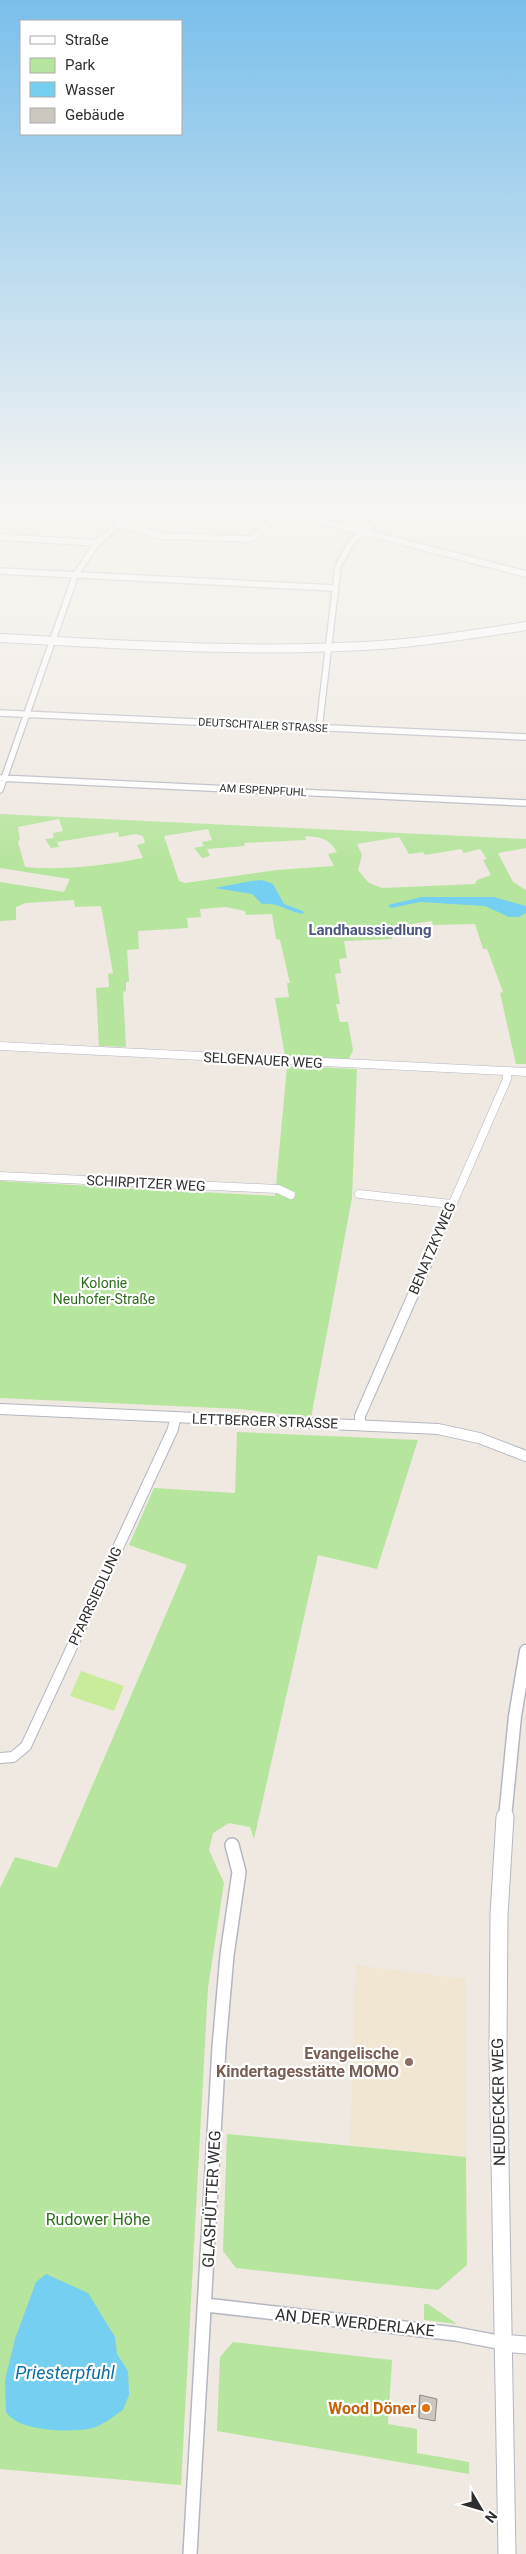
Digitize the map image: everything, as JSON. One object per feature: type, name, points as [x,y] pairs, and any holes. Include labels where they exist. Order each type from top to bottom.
[{"type":"main road","points":[[466,639],[526,626]]},
{"type":"main road","points":[[0,638],[223,654],[327,651],[526,633]]},
{"type":"main road","points":[[0,643],[50,643]]},
{"type":"street","points":[[0,790],[2,778],[57,625]]},
{"type":"street","points":[[319,728],[330,625]]},
{"type":"street","name":"DEUTSCHTALER STRASSE","points":[[0,713],[526,737]]},
{"type":"street","name":"AM ESPENPFUHL","points":[[2,778],[526,803]]},
{"type":"street","name":"SELGENAUER WEG","points":[[0,1046],[526,1072]]},
{"type":"street","name":"BENATZKYWEG","points":[[360,1425],[360,1416],[507,1079],[507,1072]]},
{"type":"street","name":"SCHIRPITZER WEG","points":[[0,1176],[278,1189],[291,1195]]},
{"type":"street","points":[[359,1194],[451,1204]]},
{"type":"street","name":"LETTBERGER STRASSE","points":[[0,1409],[360,1425],[451,1431],[480,1438],[526,1456]]},
{"type":"street","name":"PFARRSIEDLUNG","points":[[0,1758],[14,1757],[26,1746],[173,1429],[175,1418]]},
{"type":"street","name":"NEUDECKER WEG","points":[[507,2554],[497,2032],[498,1953],[502,1847],[512,1740],[526,1651]]},
{"type":"street","name":"GLASHÜTTER WEG","points":[[190,2554],[206,2305],[219,2047],[227,1955],[239,1872],[232,1845]]},
{"type":"street","name":"AN DER WERDERLAKE","points":[[206,2305],[456,2334],[503,2343]]},
{"type":"street","points":[[503,2343],[526,2345]]},
{"type":"shaded area","name":"Evangelische Kindertagesstätte MOMO","points":[[356,1965],[466,1979],[466,2157],[350,2145]]},
{"type":"green space","points":[[0,814],[526,839],[526,848],[498,853],[513,882],[526,890],[526,1064],[516,1064],[500,993],[503,992],[487,949],[483,949],[475,924],[433,925],[432,921],[390,927],[392,939],[344,941],[347,958],[339,959],[341,973],[335,974],[340,1004],[336,1004],[340,1022],[348,1022],[353,1050],[349,1059],[285,1056],[275,998],[289,997],[287,983],[290,983],[280,940],[276,939],[272,914],[246,915],[245,911],[226,907],[200,909],[201,917],[187,918],[188,928],[138,931],[139,949],[127,950],[129,982],[126,982],[126,991],[123,992],[126,1047],[99,1046],[96,988],[109,987],[108,974],[113,973],[101,906],[75,907],[74,900],[26,903],[16,907],[16,920],[0,921],[0,882],[64,892],[70,879],[0,868]],"holes":[[[59,819],[63,831],[53,833],[54,838],[45,839],[51,848],[59,847],[57,842],[118,832],[119,837],[136,834],[143,836],[145,843],[137,845],[143,858],[84,867],[25,867],[18,842],[20,839],[18,827]],[[208,829],[212,840],[202,842],[204,846],[194,848],[202,858],[210,856],[207,849],[245,846],[244,843],[306,840],[305,836],[324,839],[337,852],[328,854],[334,866],[277,870],[185,883],[179,881],[164,836]],[[399,837],[409,854],[423,852],[425,855],[461,849],[464,853],[480,849],[487,859],[483,860],[491,875],[477,880],[475,884],[382,888],[369,883],[358,870],[362,855],[357,844]]]},
{"type":"green space","name":"Kolonie Neuhofer-Straße","points":[[287,1066],[357,1069],[352,1198],[311,1418],[240,1409],[0,1398],[0,1181],[275,1196]]},
{"type":"green space","name":"Rudower Höhe","points":[[237,1432],[418,1440],[377,1569],[318,1555],[254,1839],[250,1827],[229,1823],[213,1833],[209,1850],[224,1883],[208,1988],[181,2485],[0,2469],[0,1888],[15,1857],[57,1868],[187,1565],[129,1545],[154,1488],[235,1493]]},
{"type":"green space","points":[[81,1671],[124,1686],[114,1711],[70,1696]]},
{"type":"green space","points":[[227,2134],[466,2157],[467,2265],[438,2290],[236,2268],[223,2251]]},
{"type":"green space","points":[[424,2304],[428,2304],[457,2324],[424,2320]]},
{"type":"green space","points":[[233,2342],[392,2360],[388,2424],[417,2429],[417,2453],[469,2462],[469,2474],[217,2431],[220,2357]]},
{"type":"water","points":[[262,880],[273,884],[284,904],[303,911],[304,914],[273,904],[262,904],[252,894],[215,888]]},
{"type":"water","points":[[422,897],[494,897],[526,906],[526,913],[519,917],[509,917],[485,906],[420,902],[391,908],[388,905]]},
{"type":"water","name":"Priesterpfuhl","points":[[46,2274],[88,2293],[115,2337],[117,2354],[128,2371],[129,2395],[123,2410],[105,2423],[93,2428],[60,2430],[34,2427],[12,2419],[6,2412],[5,2380],[15,2339],[36,2282]]},
{"type":"building","name":"Wood Döner","points":[[420,2395],[437,2399],[435,2421],[419,2418]]},
{"type":"place","name":"Evangelische Kindertagesstätte MOMO","points":[[409,2062]]},
{"type":"place","name":"Wood Döner","points":[[426,2408]]},
{"type":"district","name":"Landhaussiedlung","points":[[370,930]]}]
